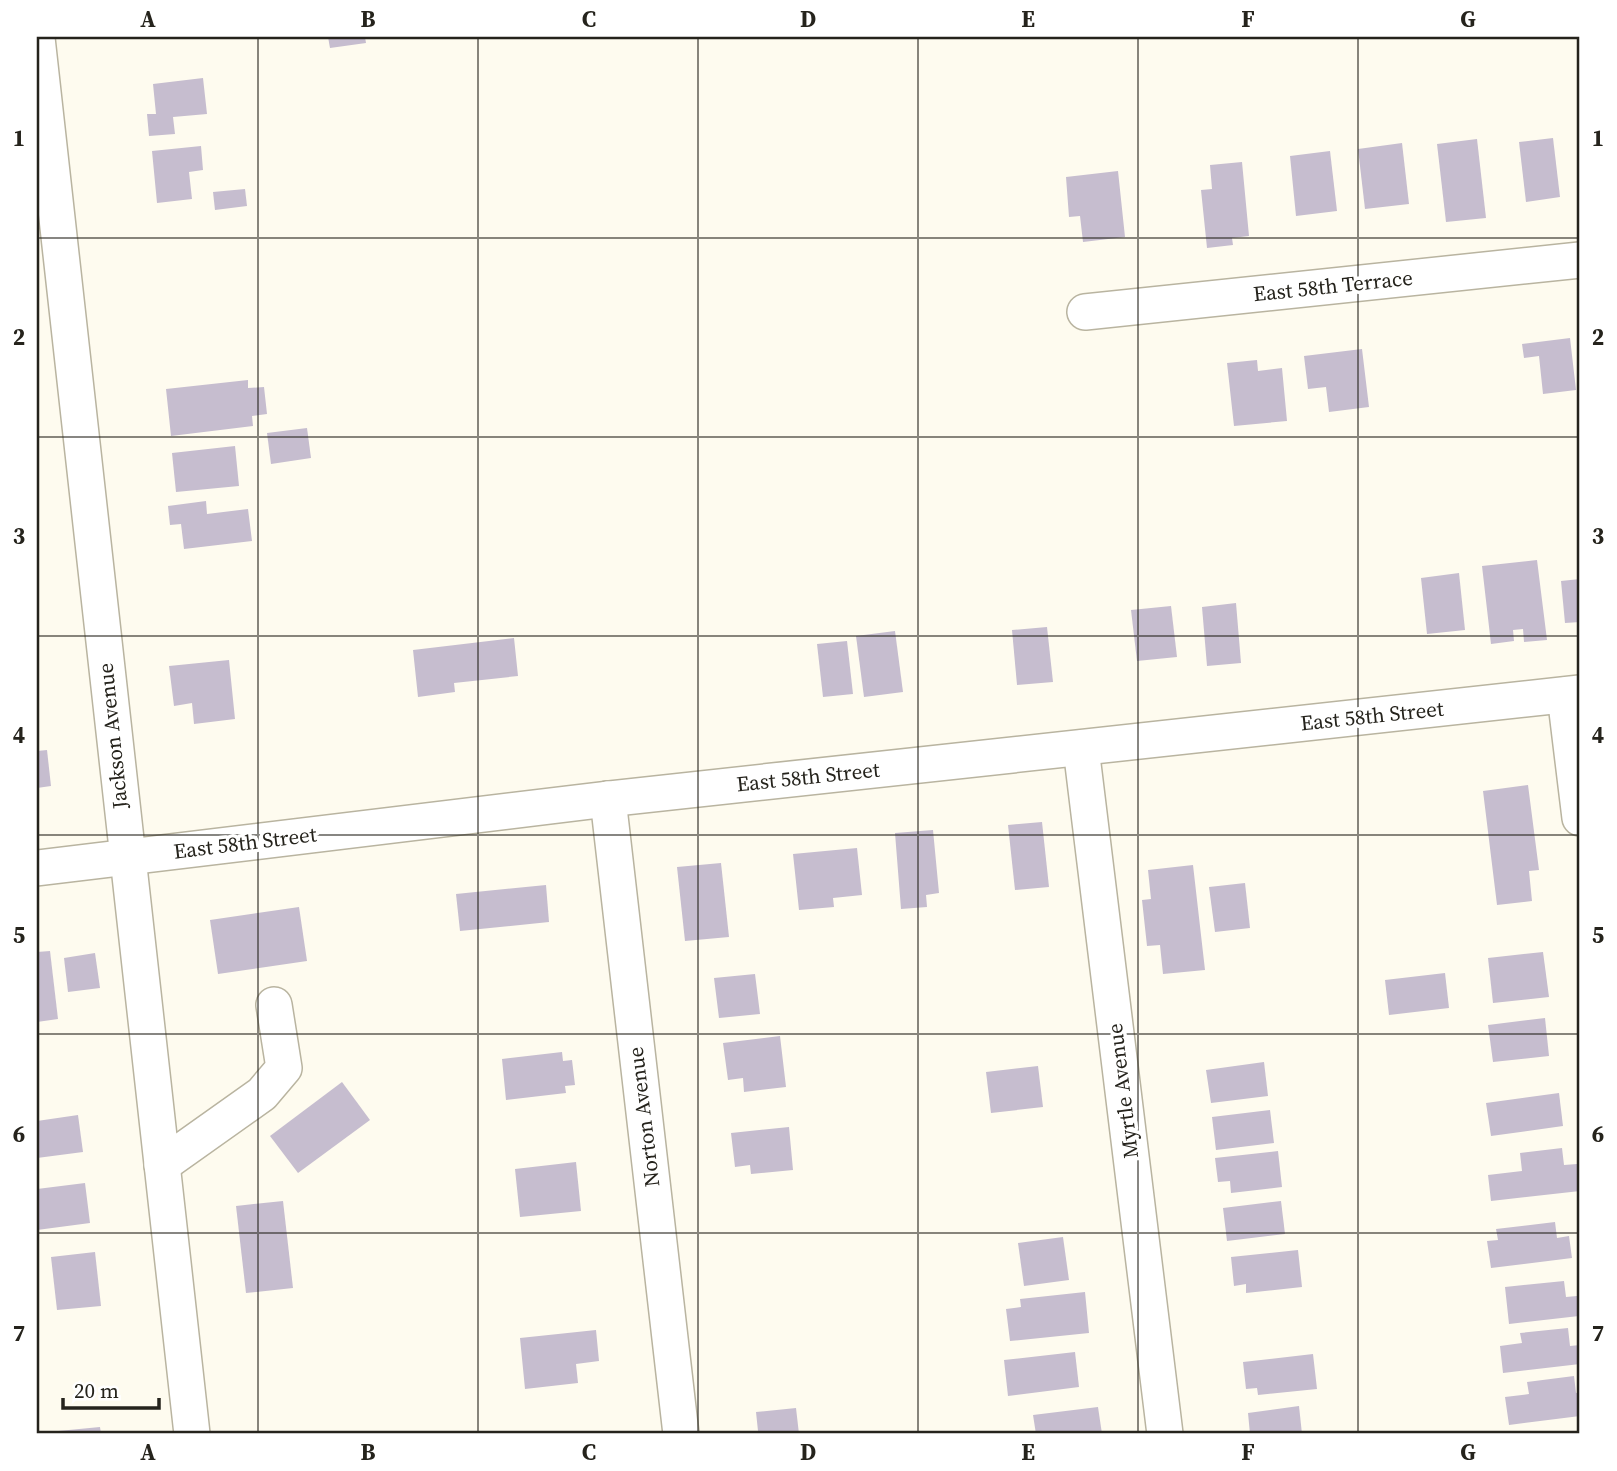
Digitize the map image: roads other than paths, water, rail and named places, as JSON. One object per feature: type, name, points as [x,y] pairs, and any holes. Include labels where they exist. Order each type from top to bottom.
[{"type":"street","name":"Jackson Avenue","points":[[37,38],[192,1434]]},
{"type":"street","name":"East 58th Terrace","points":[[1085,312],[1580,260]]},
{"type":"street","name":"East 58th Street","points":[[37,868],[608,799],[1573,694]]},
{"type":"street","points":[[1573,694],[1580,818]]},
{"type":"street","name":"Myrtle Avenue","points":[[1081,748],[1165,1434]]},
{"type":"street","name":"Norton Avenue","points":[[608,799],[681,1434]]},
{"type":"street","points":[[162,1165],[262,1094],[284,1068],[274,1005]]}]
